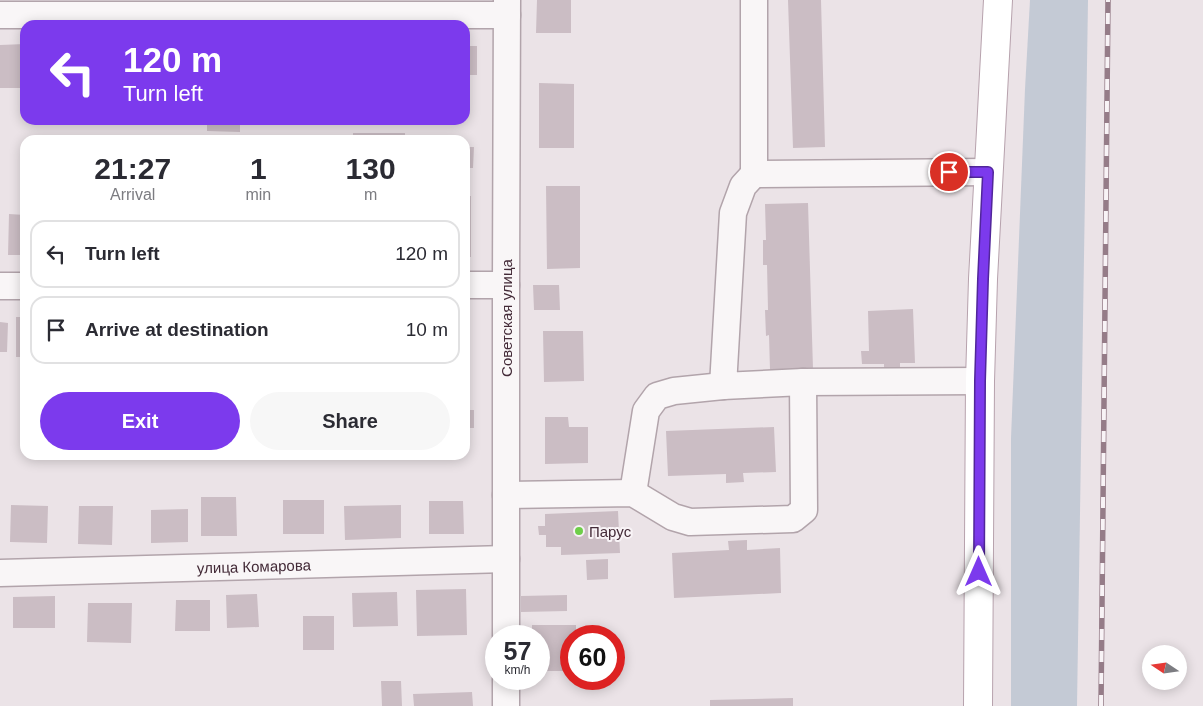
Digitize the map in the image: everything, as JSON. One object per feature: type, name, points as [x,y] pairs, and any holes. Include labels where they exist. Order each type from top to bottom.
[{"type":"main road","points":[[978,706],[980,381],[988,172],[998,0]]},
{"type":"street","points":[[723,386],[733,213],[743,186],[754,174],[754,0]]},
{"type":"street","points":[[0,15],[507,8]]},
{"type":"street","name":"Советская улица","points":[[506,625],[507,8]]},
{"type":"street","points":[[754,174],[988,172]]},
{"type":"street","points":[[470,285],[506,284]]},
{"type":"street","points":[[0,286],[20,286]]},
{"type":"street","points":[[633,494],[646,410],[657,396],[674,391],[723,386],[803,382],[980,381]]},
{"type":"street","points":[[506,495],[633,494],[673,517],[690,522],[793,520],[804,510],[803,382]]},
{"type":"street","name":"улица Комарова","points":[[0,573],[506,559]]},
{"type":"street","points":[[506,690],[506,706]]},
{"type":"shaded area","points":[[1030,0],[1088,0],[1077,706],[1011,706],[1011,438]]},
{"type":"building","points":[[537,0],[571,0],[571,33],[536,33]]},
{"type":"building","points":[[788,0],[821,0],[825,147],[793,148]]},
{"type":"building","points":[[20,44],[20,88],[0,88],[0,45]]},
{"type":"building","points":[[470,46],[477,46],[477,75],[470,75]]},
{"type":"building","points":[[539,83],[574,84],[574,148],[539,148]]},
{"type":"building","points":[[207,125],[240,125],[240,132],[207,131]]},
{"type":"building","points":[[353,133],[405,133],[405,135],[353,135]]},
{"type":"building","points":[[470,147],[474,147],[473,168],[470,168]]},
{"type":"building","points":[[546,186],[580,186],[580,268],[547,269]]},
{"type":"building","points":[[470,196],[471,196],[470,257]]},
{"type":"building","points":[[808,203],[813,369],[770,370],[769,335],[766,336],[765,310],[768,310],[767,265],[763,265],[763,240],[766,240],[765,204]]},
{"type":"building","points":[[9,214],[20,215],[20,255],[8,255]]},
{"type":"building","points":[[533,285],[559,285],[560,310],[534,310]]},
{"type":"building","points":[[913,309],[915,363],[900,363],[900,369],[884,370],[884,364],[862,364],[861,351],[869,351],[868,311]]},
{"type":"building","points":[[16,317],[20,317],[20,357],[16,357]]},
{"type":"building","points":[[0,322],[8,323],[7,352],[0,352]]},
{"type":"building","points":[[543,331],[583,331],[584,381],[544,382]]},
{"type":"building","points":[[470,410],[474,410],[474,428],[470,428]]},
{"type":"building","points":[[545,417],[568,417],[569,427],[588,427],[588,463],[545,464]]},
{"type":"building","points":[[774,427],[776,472],[743,473],[744,482],[726,483],[726,474],[668,476],[666,431]]},
{"type":"building","points":[[201,497],[236,497],[237,536],[201,536]]},
{"type":"building","points":[[283,500],[324,500],[324,534],[283,534]]},
{"type":"building","points":[[429,501],[463,501],[464,534],[429,534]]},
{"type":"building","points":[[11,505],[48,506],[47,543],[10,542]]},
{"type":"building","points":[[401,505],[401,538],[345,540],[344,506]]},
{"type":"building","points":[[79,506],[113,506],[112,545],[78,544]]},
{"type":"building","points":[[188,509],[188,542],[151,543],[151,510]]},
{"type":"building","name":"Парус","points":[[618,511],[620,553],[561,555],[561,547],[546,547],[546,535],[539,535],[538,526],[545,526],[545,514]]},
{"type":"building","points":[[747,540],[747,550],[780,548],[781,593],[674,598],[672,553],[729,550],[728,541]]},
{"type":"building","points":[[608,559],[608,579],[587,580],[586,560]]},
{"type":"building","points":[[466,589],[467,635],[417,636],[416,590]]},
{"type":"building","points":[[397,592],[398,626],[353,627],[352,593]]},
{"type":"building","points":[[257,594],[259,627],[227,628],[226,595]]},
{"type":"building","points":[[567,595],[567,611],[521,612],[521,596]]},
{"type":"building","points":[[55,596],[55,628],[13,628],[13,597]]},
{"type":"building","points":[[176,600],[210,600],[210,631],[175,631]]},
{"type":"building","points":[[88,603],[132,603],[131,643],[87,642]]},
{"type":"building","points":[[303,616],[334,616],[334,650],[303,650]]},
{"type":"building","points":[[550,625],[560,625],[560,671],[550,671]]},
{"type":"building","points":[[381,681],[401,681],[402,706],[382,706]]},
{"type":"building","points":[[472,692],[473,706],[414,706],[413,694]]},
{"type":"building","points":[[793,698],[793,706],[710,706],[710,700]]},
{"type":"railway","points":[[1101,706],[1108,0]]},
{"type":"place","name":"Парус","points":[[579,531]]},
{"type":"route","points":[[949,172],[988,172],[980,381],[979,572]]}]
